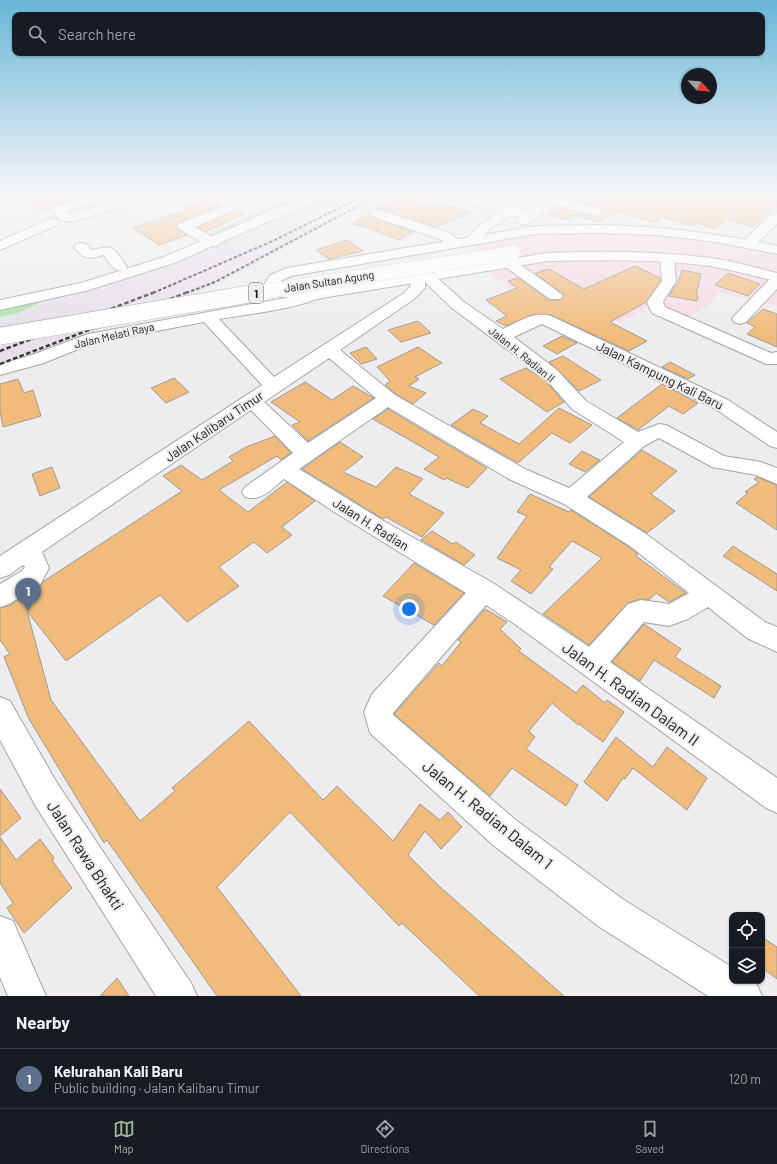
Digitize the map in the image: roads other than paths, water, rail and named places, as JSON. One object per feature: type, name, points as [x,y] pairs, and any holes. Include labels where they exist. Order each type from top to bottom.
[{"type":"main road","points":[[0,297],[71,281],[199,242]]},
{"type":"main road","points":[[0,305],[123,276],[169,260],[202,242]]},
{"type":"main road","points":[[458,242],[287,272],[275,278],[271,287],[273,291],[287,294],[316,294],[548,257],[608,255],[669,245],[749,244],[777,250]]},
{"type":"main road","name":"Jalan Sultan Agung","points":[[0,324],[522,242]]},
{"type":"main road","name":"Jalan Sultan Agung","points":[[653,242],[777,269]]},
{"type":"main road","points":[[664,242],[703,262],[777,277]]},
{"type":"main road","name":"Jalan Sultan Agung","points":[[0,336],[198,302],[541,249],[590,245],[669,245],[738,251],[777,260]]},
{"type":"main road","points":[[669,245],[669,281],[655,302],[656,308],[673,318],[775,360]]},
{"type":"main road","points":[[82,247],[89,255],[107,250],[120,267]]},
{"type":"main road","points":[[509,263],[555,296]]},
{"type":"main road","name":"Jalan H. Radian II","points":[[423,277],[551,374],[579,405],[637,442]]},
{"type":"main road","name":"Jalan Kalibaru Timur","points":[[0,556],[223,415],[252,401],[409,296],[417,288],[423,277]]},
{"type":"main road","points":[[740,319],[777,280]]},
{"type":"main road","name":"Jalan Kalibaru Timur","points":[[0,568],[223,415],[267,381],[396,293],[394,282]]},
{"type":"main road","points":[[0,317],[18,313],[64,291]]},
{"type":"main road","name":"Jalan Melati Raya","points":[[0,370],[38,359],[88,338],[299,300],[316,294]]},
{"type":"main road","points":[[208,316],[267,381]]},
{"type":"main road","name":"Jalan Kampung Kali Baru","points":[[502,336],[538,319],[545,319],[721,404],[777,441]]},
{"type":"main road","points":[[329,349],[388,399],[517,474],[572,498],[638,540],[756,630],[777,640]]},
{"type":"main road","points":[[253,492],[284,469],[388,399]]},
{"type":"main road","points":[[252,401],[307,454]]},
{"type":"main road","points":[[572,498],[637,442],[660,430],[719,462],[761,469],[777,478]]},
{"type":"main road","name":"Jalan H. Radian","points":[[284,469],[406,546],[484,590]]},
{"type":"main road","points":[[0,597],[31,578],[37,568],[28,549]]},
{"type":"main road","name":"Jalan H. Radian Dalam II","points":[[484,590],[525,617],[777,798]]},
{"type":"main road","name":"Jalan H. Radian Dalam 1","points":[[484,590],[382,704],[378,712],[380,723],[505,833],[611,913],[743,996]]},
{"type":"main road","points":[[590,665],[639,611],[659,615],[669,615],[709,594]]},
{"type":"main road","name":"Jalan Rawa Bhakti","points":[[0,711],[46,794],[178,996]]},
{"type":"main road","points":[[0,934],[27,996]]},
{"type":"railway","points":[[153,293],[269,242]]},
{"type":"railway","points":[[186,293],[215,282],[289,242]]},
{"type":"railway","points":[[0,351],[155,292]]},
{"type":"railway","points":[[0,364],[188,292]]},
{"type":"place","name":"Kelurahan Kali Baru","points":[[28,611]]}]
